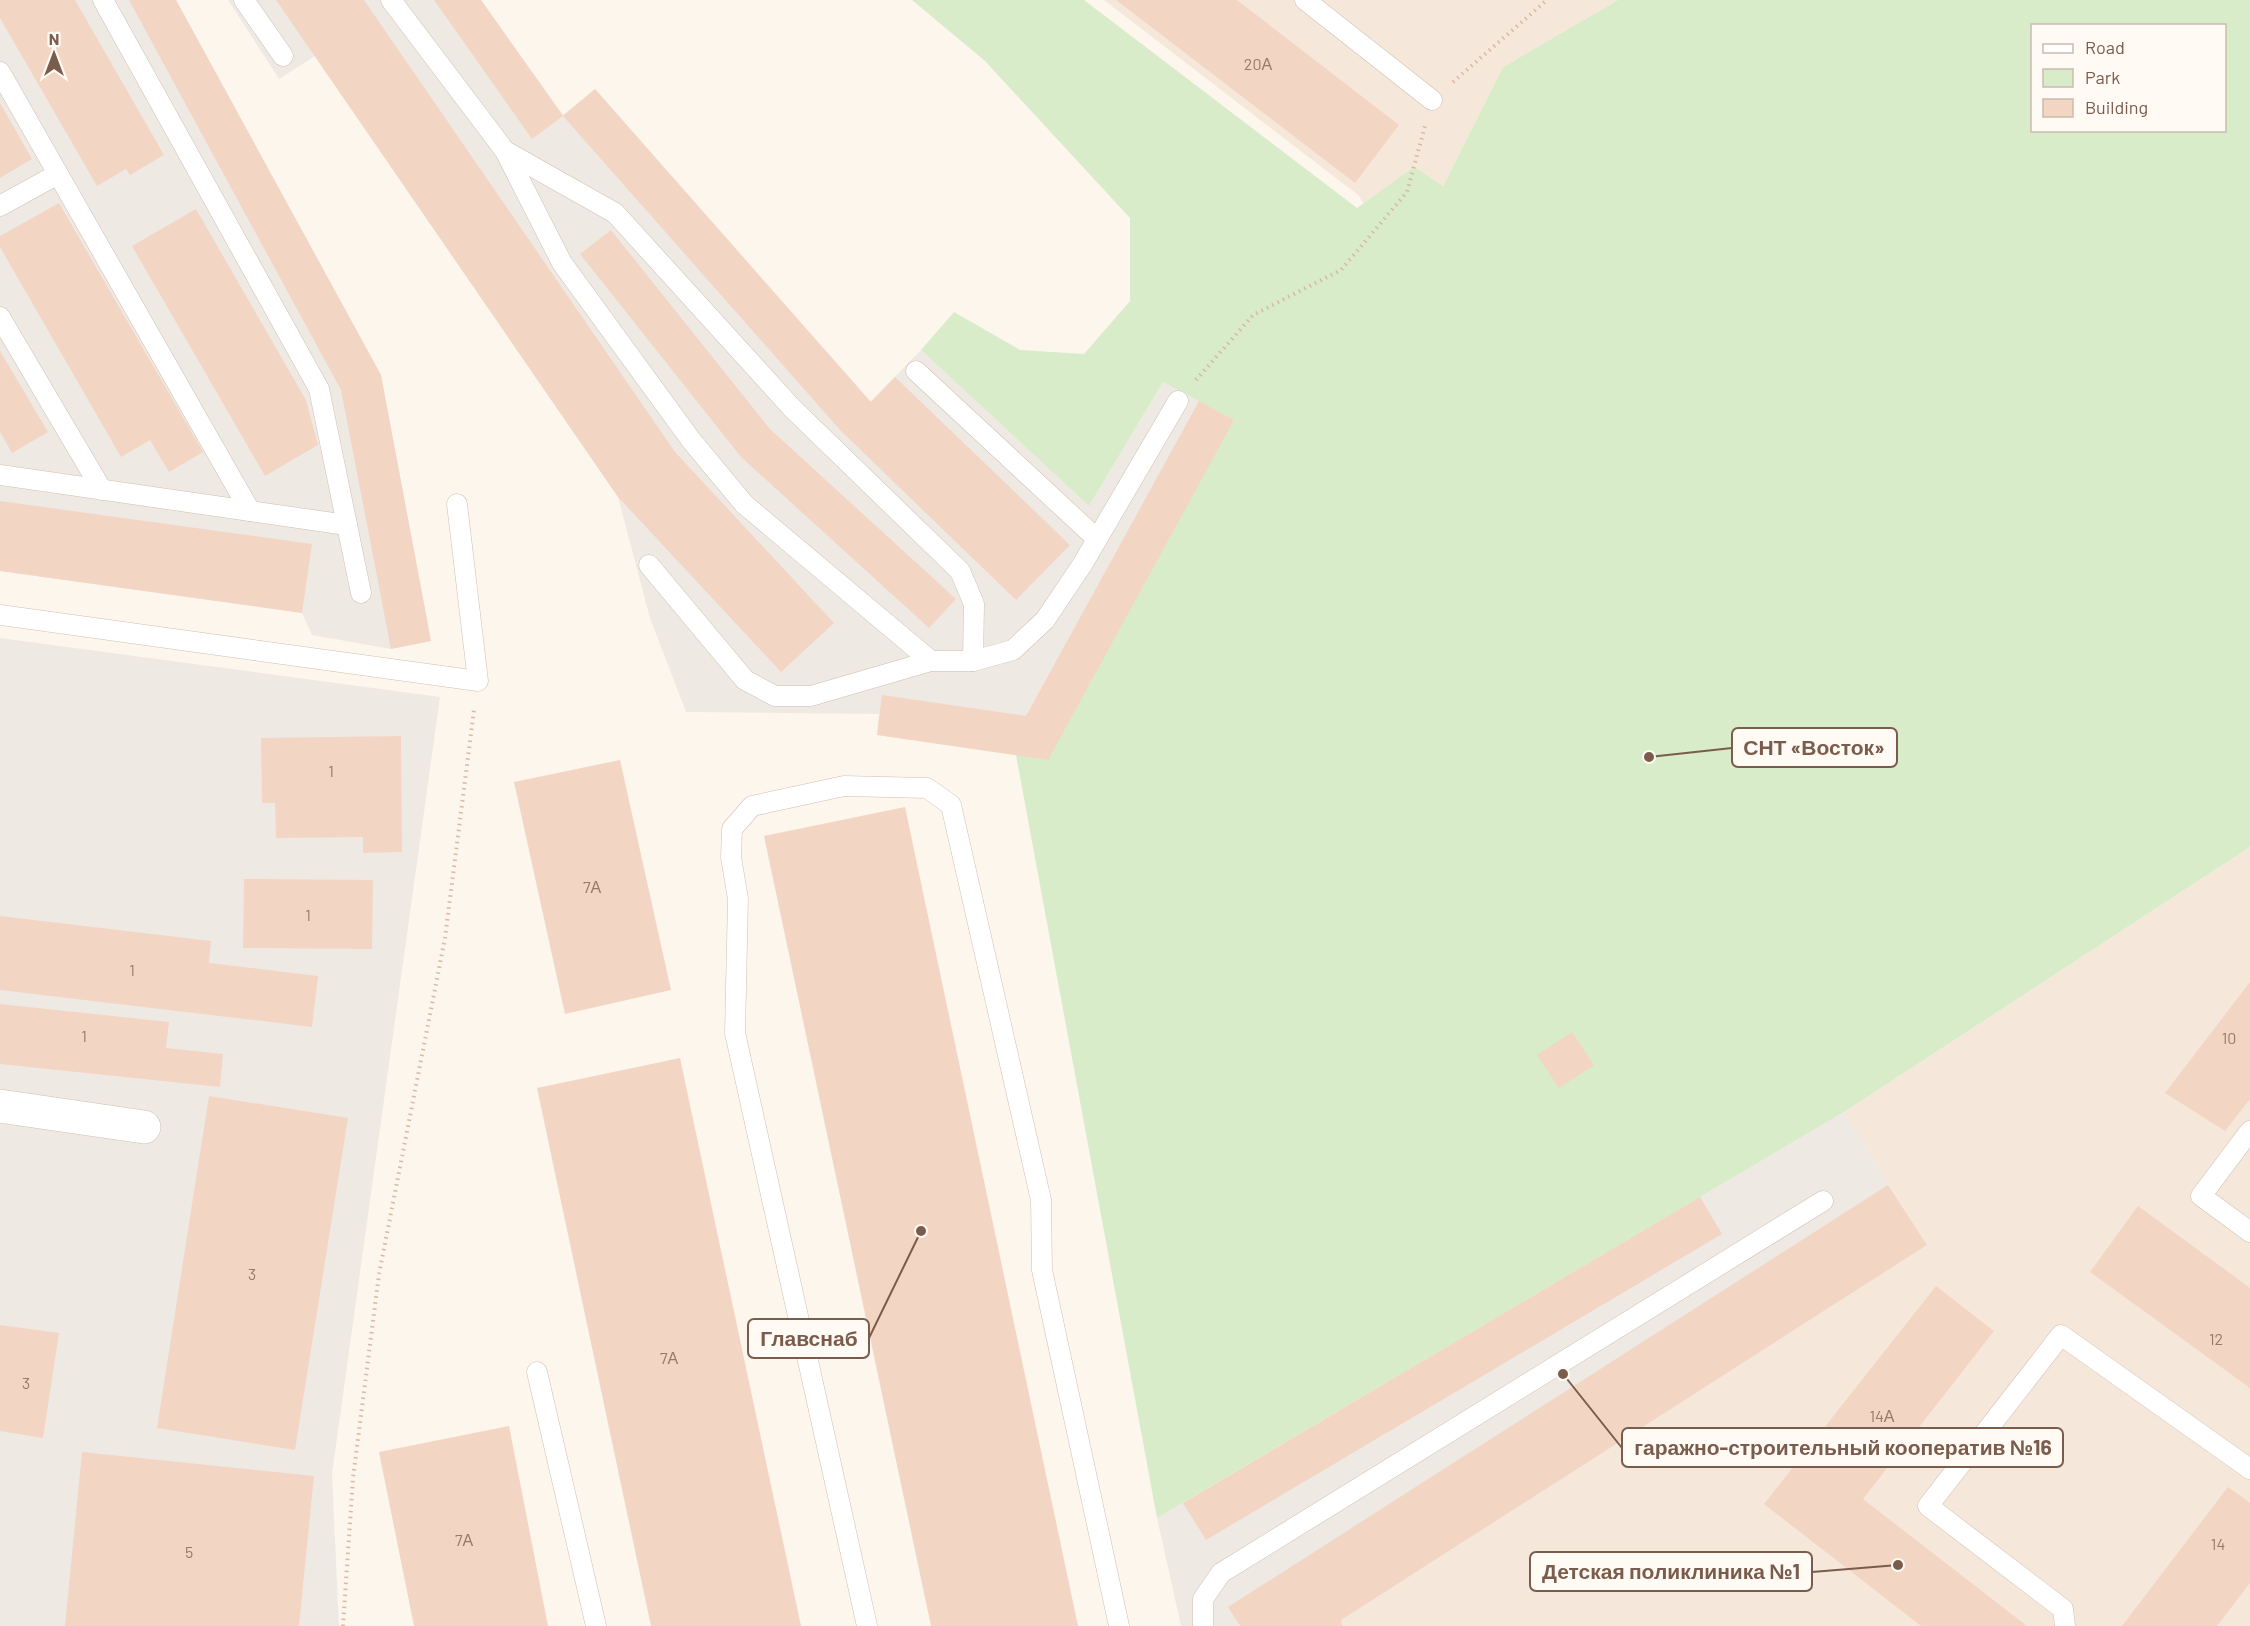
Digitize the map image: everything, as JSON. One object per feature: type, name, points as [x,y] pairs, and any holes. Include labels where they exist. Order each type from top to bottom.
[{"type":"street","points":[[0,1106],[144,1127]]},
{"type":"lane","points":[[103,0],[319,389],[361,593]]},
{"type":"lane","points":[[244,0],[283,56]]},
{"type":"lane","points":[[391,0],[505,151],[562,263],[691,440],[744,504],[932,661]]},
{"type":"lane","points":[[1305,0],[1432,100]]},
{"type":"lane","points":[[0,72],[250,511]]},
{"type":"lane","points":[[505,151],[615,213],[792,408],[960,571],[974,604],[973,661]]},
{"type":"lane","points":[[0,206],[58,174]]},
{"type":"lane","points":[[0,317],[102,490]]},
{"type":"lane","points":[[916,371],[1097,539]]},
{"type":"lane","points":[[650,566],[745,680],[775,696],[811,696],[932,661],[973,661],[1013,650],[1045,620],[1097,539],[1178,401]]},
{"type":"lane","points":[[0,475],[347,525]]},
{"type":"lane","points":[[0,615],[478,681],[457,504]]},
{"type":"lane","points":[[867,1626],[735,1033],[738,900],[731,857],[732,829],[752,806],[844,786],[927,788],[951,805],[1041,1200],[1042,1270],[1119,1626]]},
{"type":"lane","points":[[2250,1131],[2200,1196],[2250,1233]]},
{"type":"lane","points":[[1203,1626],[1203,1599],[1221,1573],[1823,1201]]},
{"type":"lane","points":[[2065,1626],[2063,1609],[1928,1506],[2061,1335],[2250,1469]]},
{"type":"lane","points":[[537,1372],[597,1626]]},
{"type":"path","points":[[1178,401],[1252,315],[1341,270],[1407,192],[1432,100],[1547,0]]},
{"type":"path","points":[[344,1626],[353,1478],[379,1274],[445,938],[478,681]]},
{"type":"shaded area","points":[[0,0],[176,0],[381,375],[431,641],[391,649],[312,635],[302,613],[0,571]]},
{"type":"shaded area","points":[[228,0],[481,0],[563,115],[595,89],[870,402],[921,350],[1089,506],[1163,382],[1234,420],[1048,760],[877,735],[879,714],[686,712],[650,618],[618,497],[315,56],[279,79]]},
{"type":"shaded area","points":[[1104,0],[1618,0],[1503,67],[1404,263],[1358,195]]},
{"type":"shaded area","points":[[0,638],[440,697],[332,1474],[339,1626],[0,1626]]},
{"type":"shaded area","points":[[2250,847],[2250,1626],[1342,1626],[1341,1620],[1927,1245],[1844,1112]]},
{"type":"shaded area","points":[[1844,1112],[1927,1245],[1342,1620],[1342,1626],[1181,1626],[1157,1518]]},
{"type":"green space","points":[[912,0],[1084,0],[1357,208],[1414,167],[1443,186],[1503,67],[1618,0],[2250,0],[2250,847],[1844,1112],[1157,1518],[1016,755],[1234,420],[1163,382],[1089,506],[921,350],[954,312],[1020,350],[1084,354],[1130,301],[1130,218],[985,61]]},
{"type":"building","points":[[0,0],[75,0],[164,155],[130,175],[126,169],[97,186],[0,18]]},
{"type":"building","points":[[129,0],[176,0],[381,375],[431,641],[391,649],[341,390]]},
{"type":"building","points":[[276,0],[364,0],[675,452],[834,623],[781,672],[618,497]]},
{"type":"building","points":[[434,0],[481,0],[563,116],[532,139]]},
{"type":"building","points":[[1116,0],[1237,0],[1399,125],[1355,183]]},
{"type":"building","points":[[595,89],[871,402],[895,377],[1070,545],[1016,600],[841,431],[563,116]]},
{"type":"building","points":[[0,103],[32,159],[0,178]]},
{"type":"building","points":[[59,203],[203,452],[169,472],[150,440],[121,457],[0,247],[0,236]]},
{"type":"building","points":[[196,209],[306,400],[318,445],[265,476],[132,246]]},
{"type":"building","points":[[611,230],[770,429],[956,599],[929,628],[741,457],[580,254]]},
{"type":"building","points":[[0,351],[48,432],[12,453],[0,432]]},
{"type":"building","points":[[1199,401],[1234,420],[1048,760],[877,735],[882,695],[1026,716]]},
{"type":"building","points":[[0,501],[312,544],[302,613],[0,571]]},
{"type":"building","points":[[401,736],[402,852],[363,853],[363,837],[276,838],[275,803],[262,803],[261,738]]},
{"type":"building","points":[[620,760],[671,990],[565,1014],[514,782]]},
{"type":"building","points":[[905,807],[1078,1626],[931,1626],[764,836]]},
{"type":"building","points":[[244,879],[373,880],[372,949],[243,948]]},
{"type":"building","points":[[0,916],[211,941],[209,963],[318,976],[312,1027],[0,990]]},
{"type":"building","points":[[2250,982],[2250,1099],[2225,1131],[2165,1093]]},
{"type":"building","points":[[0,1004],[169,1022],[166,1048],[223,1054],[220,1087],[0,1064]]},
{"type":"building","points":[[1572,1032],[1594,1065],[1559,1088],[1537,1055]]},
{"type":"building","points":[[680,1058],[801,1626],[651,1626],[537,1088]]},
{"type":"building","points":[[209,1096],[348,1118],[295,1450],[157,1428]]},
{"type":"building","points":[[1888,1185],[1927,1245],[1341,1620],[1342,1626],[1240,1626],[1228,1607]]},
{"type":"building","points":[[1700,1197],[1722,1234],[1206,1540],[1183,1503]]},
{"type":"building","points":[[2138,1206],[2250,1288],[2250,1388],[2090,1272]]},
{"type":"building","points":[[1936,1286],[1994,1331],[1863,1499],[2027,1626],[1921,1626],[1764,1504]]},
{"type":"building","points":[[0,1325],[59,1333],[43,1438],[0,1431]]},
{"type":"building","points":[[509,1426],[548,1626],[414,1626],[379,1452]]},
{"type":"building","points":[[82,1452],[314,1476],[299,1626],[65,1626]]},
{"type":"building","points":[[2228,1487],[2250,1503],[2250,1583],[2217,1626],[2122,1626]]},
{"type":"place","name":"СНТ «Восток»","points":[[1649,757]]},
{"type":"place","name":"Главснаб","points":[[921,1231]]},
{"type":"place","name":"гаражно-строительный кооператив №16","points":[[1563,1374]]},
{"type":"place","name":"Детская поликлиника №1","points":[[1898,1565]]}]
